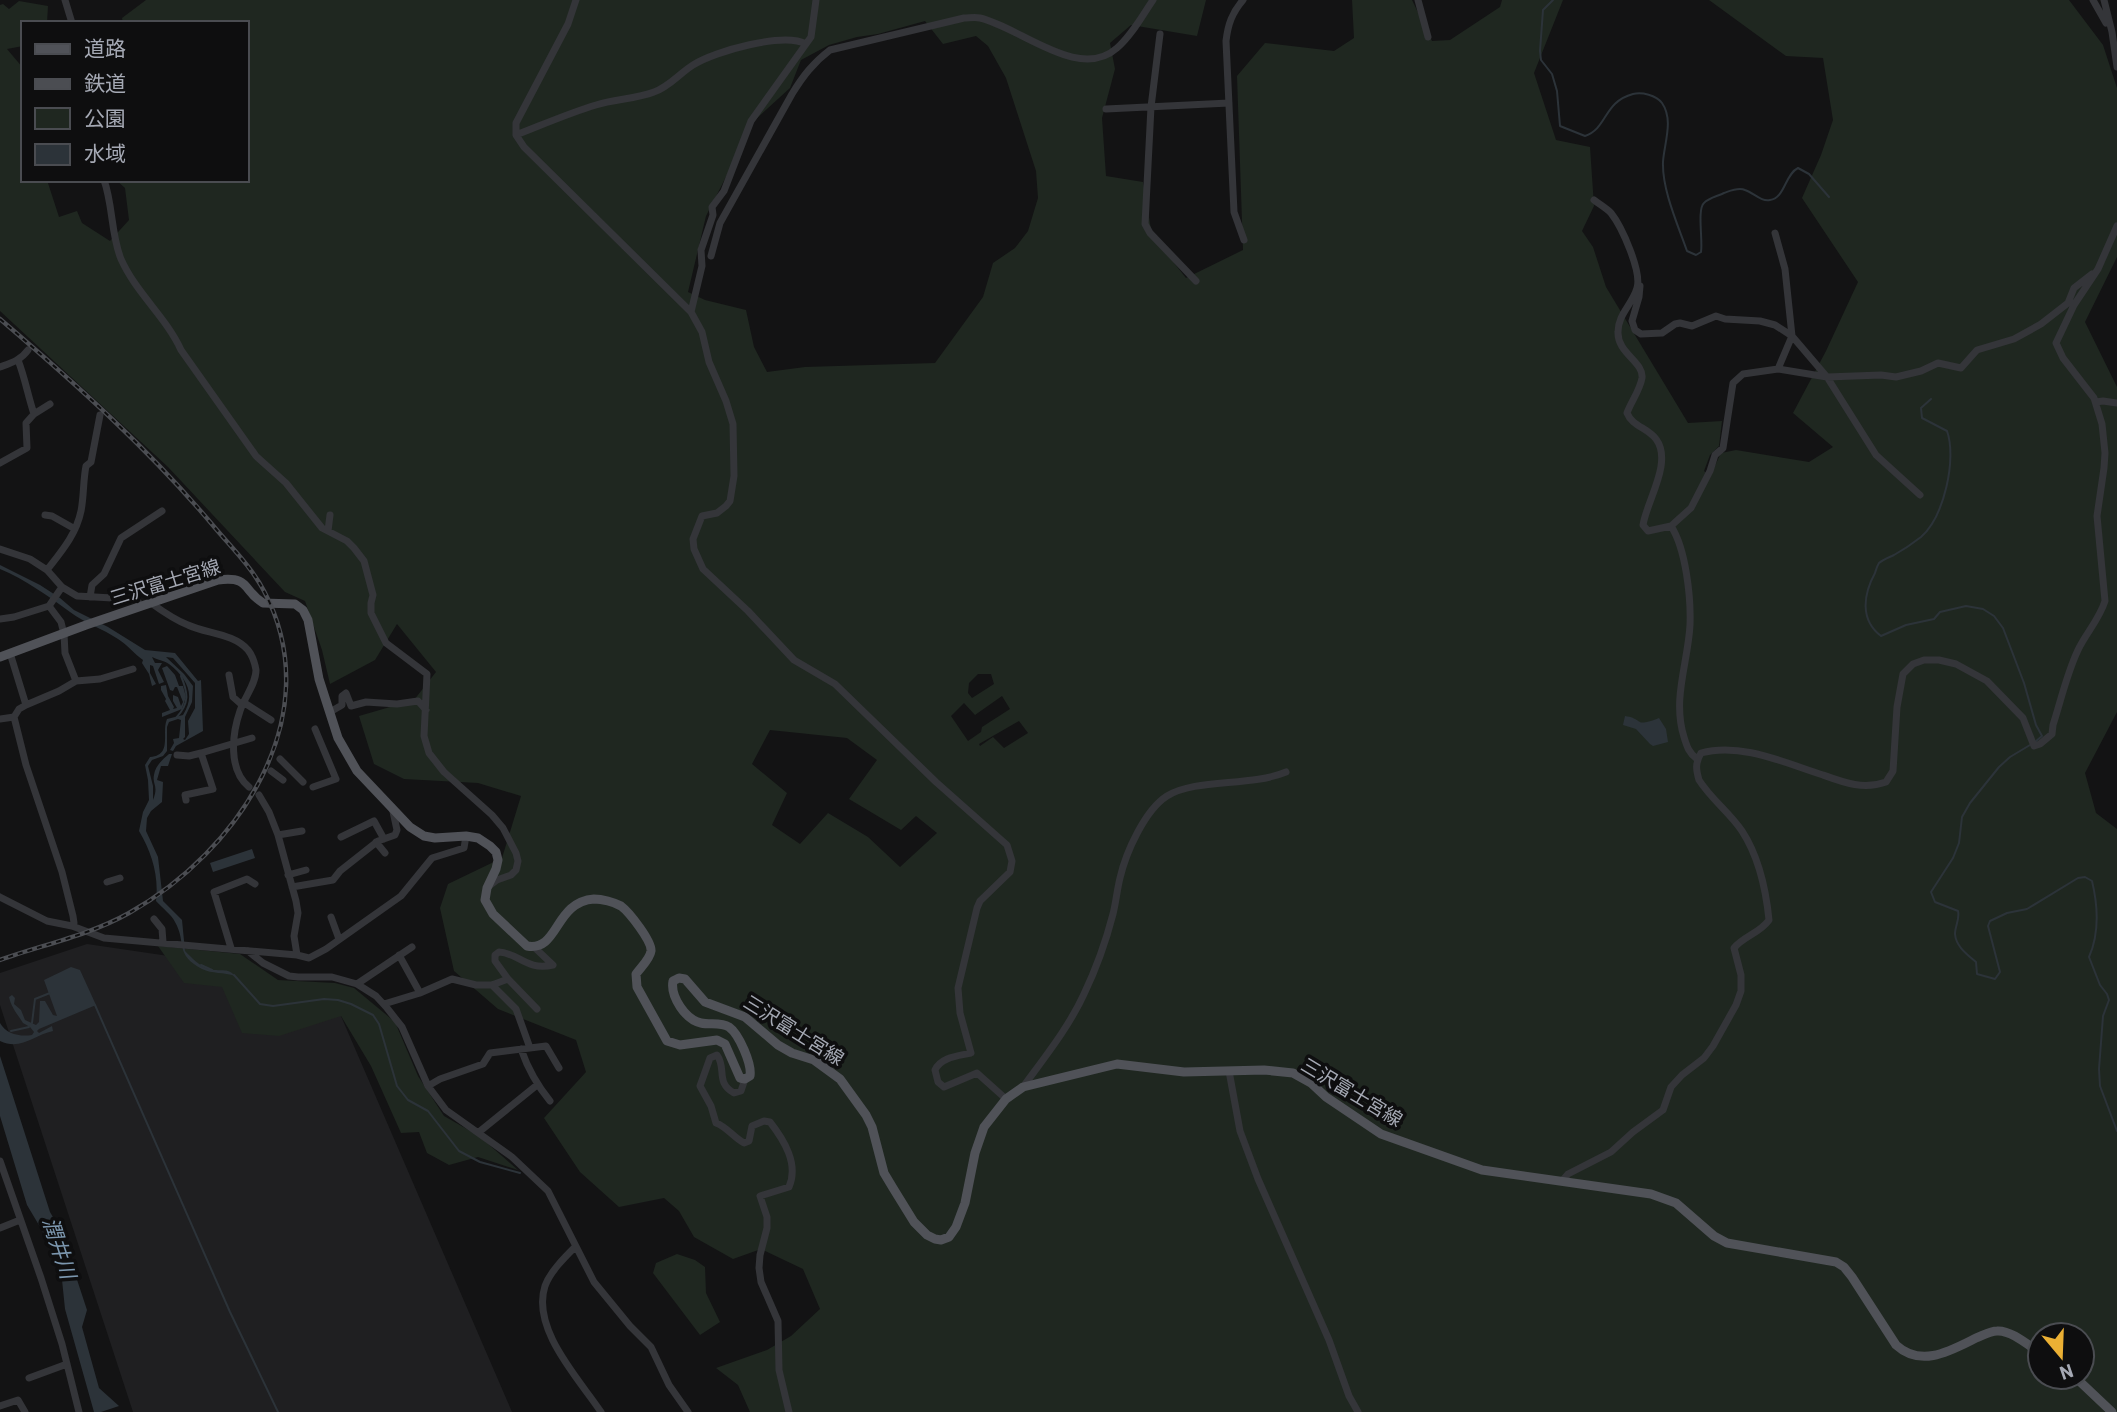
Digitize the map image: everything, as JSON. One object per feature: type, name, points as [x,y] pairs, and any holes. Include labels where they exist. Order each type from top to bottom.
[{"type":"main road","name":"三沢富士宮線","points":[[0,657],[218,580],[237,580],[246,584],[258,601],[295,604],[303,610],[308,620],[319,678],[338,738],[350,762],[411,827],[428,838],[466,836]]},
{"type":"main road","points":[[466,836],[478,838],[496,852],[496,869],[487,888],[485,900],[493,914],[527,946],[534,947],[546,941],[566,912],[576,904],[594,899],[621,906],[648,939],[652,949],[649,958],[636,974],[637,987],[667,1041],[680,1045],[717,1040],[725,1044],[737,1074],[745,1079]]},
{"type":"main road","name":"三沢富士宮線","points":[[745,1079],[750,1076],[750,1061],[733,1031],[728,1026],[699,1023],[689,1017],[673,994],[673,981],[685,979],[705,1002],[745,1017],[778,1045],[814,1060],[840,1079],[872,1127],[884,1172],[893,1188],[915,1222],[927,1235],[941,1240],[949,1237],[956,1227],[965,1203],[975,1153],[984,1127],[1006,1099],[1023,1087],[1117,1064],[1184,1072],[1264,1070],[1293,1073],[1381,1134],[1482,1170],[1651,1194],[1676,1203],[1714,1236],[1727,1243],[1836,1262],[1852,1276],[1896,1345],[1903,1351],[1915,1355],[1938,1356],[1997,1331],[2010,1334],[2026,1344]]},
{"type":"main road","points":[[2090,1391],[2112,1412]]},
{"type":"street","points":[[65,0],[71,21]]},
{"type":"street","points":[[576,0],[568,24],[516,124],[516,135],[524,147],[691,312],[702,332],[709,362],[733,424],[734,476],[730,501],[717,513],[702,516],[693,539],[702,569],[748,611],[794,660],[835,684],[936,782],[1007,845],[1010,852],[1010,872],[976,908],[958,988],[960,1013],[971,1053],[944,1060],[935,1070],[938,1082],[944,1087],[976,1073],[1006,1099]]},
{"type":"street","points":[[691,312],[702,266],[701,250],[713,215],[712,207],[724,191],[751,121],[811,37],[816,0]]},
{"type":"street","points":[[711,256],[720,223],[792,94],[815,61],[830,50],[964,18],[979,18],[1060,54],[1075,58],[1104,57],[1115,51],[1128,38],[1153,0]]},
{"type":"street","points":[[1243,0],[1232,13],[1226,41],[1234,212],[1244,240]]},
{"type":"street","points":[[1418,0],[1429,37]]},
{"type":"street","points":[[2093,0],[2114,35]]},
{"type":"street","points":[[2104,0],[2114,35],[2117,67]]},
{"type":"street","points":[[1160,34],[1151,107],[1145,224],[1150,233],[1196,281]]},
{"type":"street","points":[[516,135],[598,104],[660,90],[694,64],[724,51],[752,44],[798,40],[806,44]]},
{"type":"street","points":[[1106,109],[1229,103]]},
{"type":"street","points":[[104,182],[120,257],[132,278],[173,332],[181,350],[256,456],[286,483],[322,528],[347,541],[364,561],[373,595],[372,613],[386,643],[427,674],[424,736],[429,753],[444,772],[503,828],[518,860],[516,870],[511,875],[497,880],[487,888]]},
{"type":"street","points":[[1594,200],[1609,211],[1619,226],[1639,279],[1639,297],[1632,321],[1635,330],[1641,334],[1662,333],[1675,324],[1692,326],[1716,316],[1775,325],[1792,336],[1828,377],[1876,455],[1920,495]]},
{"type":"street","points":[[1562,1181],[1569,1174],[1611,1152],[1663,1110],[1671,1087],[1709,1052],[1737,1005],[1741,991],[1741,975],[1734,948],[1737,943],[1764,927],[1769,920],[1766,890],[1751,849],[1741,830],[1699,780],[1696,770],[1701,753],[1733,750],[1850,784],[1867,787],[1886,782],[1893,771],[1903,674],[1913,664],[1924,660],[1956,664],[1987,681],[2024,718],[2033,743],[2040,744],[2052,734],[2074,660],[2101,614],[2105,601],[2097,516],[2104,468],[2105,437],[2096,402],[2063,358],[2056,343],[2074,305],[2098,269],[2117,226]]},
{"type":"street","points":[[1775,233],[1785,269],[1792,336],[1778,369]]},
{"type":"street","points":[[1639,279],[1636,291],[1619,319],[1618,341],[1642,370],[1642,379],[1627,413],[1630,420],[1656,439],[1662,461],[1660,474],[1645,513],[1643,525],[1648,531],[1671,526],[1691,508],[1716,456],[1723,448],[1733,383],[1743,374],[1778,369],[1828,377],[1896,377],[1938,363],[1961,368],[1976,350],[2014,339],[2041,324],[2068,303],[2074,288],[2098,269]]},
{"type":"street","points":[[0,366],[18,360],[28,350]]},
{"type":"street","points":[[18,360],[34,414]]},
{"type":"street","points":[[2096,402],[2117,402]]},
{"type":"street","points":[[0,463],[27,448],[26,423],[50,404]]},
{"type":"street","points":[[47,570],[66,546],[81,512],[86,466],[91,461],[100,415]]},
{"type":"street","points":[[90,597],[92,585],[104,574],[121,538],[162,511]]},
{"type":"street","points":[[45,515],[75,529]]},
{"type":"street","points":[[328,531],[330,515]]},
{"type":"street","points":[[1671,526],[1683,561],[1690,622],[1679,694],[1680,725],[1690,754],[1697,760]]},
{"type":"street","points":[[0,549],[30,559],[47,570],[60,590],[77,596],[130,599],[138,601],[139,607]]},
{"type":"street","points":[[0,619],[51,604],[60,590]]},
{"type":"street","points":[[151,603],[188,625],[229,638],[248,651],[254,661],[256,672],[239,713],[234,744],[235,768],[249,787]]},
{"type":"street","points":[[51,604],[61,622],[65,653],[76,681]]},
{"type":"street","points":[[10,653],[26,705]]},
{"type":"street","points":[[72,926],[74,916],[14,717],[19,709],[76,681],[100,679],[133,668]]},
{"type":"street","points":[[229,675],[233,697],[271,720]]},
{"type":"street","points":[[330,712],[342,705],[342,696],[346,693],[351,706],[366,702],[397,704],[418,701],[426,711]]},
{"type":"street","points":[[0,719],[14,717]]},
{"type":"street","points":[[313,787],[336,779],[315,729]]},
{"type":"street","points":[[177,755],[189,756],[252,738]]},
{"type":"street","points":[[186,800],[185,795],[214,789],[201,752]]},
{"type":"street","points":[[280,759],[303,782]]},
{"type":"street","points":[[271,771],[283,779]]},
{"type":"street","points":[[1023,1087],[1056,1041],[1084,994],[1106,938],[1120,875],[1130,846],[1155,807],[1167,796],[1183,789],[1265,779],[1286,772]]},
{"type":"street","points":[[259,795],[278,835],[292,887],[298,914],[294,936],[298,955]]},
{"type":"street","points":[[292,887],[333,880],[340,871],[380,840],[395,835],[397,830],[391,807]]},
{"type":"street","points":[[341,837],[374,821],[385,853]]},
{"type":"street","points":[[278,835],[302,831]]},
{"type":"street","points":[[0,897],[47,921],[72,926],[104,938],[231,948],[309,958],[401,896],[432,858],[464,848],[466,836]]},
{"type":"street","points":[[288,875],[306,870]]},
{"type":"street","points":[[107,882],[120,878]]},
{"type":"street","points":[[231,948],[214,892],[247,879],[255,884]]},
{"type":"street","points":[[331,917],[340,939]]},
{"type":"street","points":[[154,919],[162,929],[163,943]]},
{"type":"street","points":[[357,984],[412,947]]},
{"type":"street","points":[[534,947],[554,965],[535,966],[499,952],[495,955],[495,961],[537,1009]]},
{"type":"street","points":[[248,951],[263,963],[289,976],[332,977],[357,984],[384,1004],[402,1027],[428,1086],[446,1110],[479,1132],[548,1191],[594,1282],[651,1347],[669,1385],[688,1412]]},
{"type":"street","points":[[399,955],[420,993]]},
{"type":"street","points":[[384,1004],[452,979],[476,985],[492,985],[508,979]]},
{"type":"street","points":[[492,985],[516,1009],[530,1048]]},
{"type":"street","points":[[428,1086],[483,1064],[489,1053],[546,1046],[559,1068]]},
{"type":"street","points":[[521,1049],[529,1071],[550,1101]]},
{"type":"street","points":[[745,1079],[741,1091],[734,1093],[726,1088],[722,1078],[722,1061],[717,1055],[710,1058],[700,1087],[711,1106],[716,1123],[725,1126],[736,1139],[744,1143],[749,1141],[752,1126],[764,1121],[770,1122],[792,1162],[792,1182],[789,1187],[760,1196],[767,1217],[767,1228],[759,1268],[761,1282],[778,1321],[779,1370],[789,1412]]},
{"type":"street","points":[[1229,1071],[1240,1131],[1258,1179],[1358,1412]]},
{"type":"street","points":[[479,1132],[537,1085]]},
{"type":"street","points":[[0,1164],[41,1278],[79,1412]]},
{"type":"street","points":[[0,1228],[20,1220]]},
{"type":"street","points":[[575,1247],[546,1283],[543,1294],[544,1319],[549,1335],[601,1412]]},
{"type":"street","points":[[29,1378],[66,1364]]},
{"type":"street","points":[[0,1406],[18,1400],[25,1412]]},
{"type":"shaded area","points":[[87,944],[189,959],[284,985],[328,986],[512,1412],[133,1412],[0,1005],[0,973]]},
{"type":"green space","points":[[146,0],[1206,0],[1197,36],[1131,25],[1110,43],[1115,69],[1102,118],[1106,176],[1143,182],[1152,235],[1186,278],[1243,250],[1237,76],[1265,43],[1334,51],[1354,38],[1352,0],[1412,0],[1432,41],[1450,40],[1500,7],[1502,0],[1563,0],[1534,73],[1556,140],[1590,147],[1594,206],[1582,231],[1593,247],[1606,287],[1688,423],[1722,421],[1719,446],[1710,455],[1704,471],[1710,476],[1721,453],[1736,450],[1809,462],[1833,447],[1793,413],[1858,282],[1802,198],[1833,120],[1823,58],[1786,56],[1709,0],[2069,0],[2103,45],[2117,88],[2117,257],[2085,322],[2117,387],[2117,712],[2085,773],[2096,813],[2117,829],[2117,1412],[750,1412],[738,1385],[716,1368],[767,1350],[791,1336],[820,1309],[803,1269],[761,1249],[733,1259],[694,1237],[679,1211],[664,1198],[619,1207],[580,1172],[544,1118],[586,1072],[576,1040],[498,1009],[454,971],[440,908],[448,884],[502,858],[521,796],[478,783],[404,779],[374,764],[359,716],[414,700],[436,672],[397,624],[375,660],[330,684],[322,650],[305,601],[285,592],[168,467],[0,311],[0,5],[3,4],[9,9],[19,1],[48,6],[47,21],[21,21],[21,46],[7,49],[21,66],[21,182],[48,182],[59,217],[77,211],[82,223],[110,241],[129,220],[125,188],[118,182],[248,182],[248,21],[123,21],[122,18]],"holes":[[[925,21],[943,44],[976,36],[988,46],[1006,78],[1036,171],[1038,198],[1028,231],[1015,248],[993,263],[983,297],[935,363],[805,367],[767,372],[754,347],[746,310],[705,300],[688,292],[706,216],[755,120],[790,88],[801,60],[829,45]],[[978,674],[991,674],[994,684],[972,698],[968,693],[969,683]],[[1002,696],[1010,709],[982,727],[981,732],[968,741],[951,716],[964,703],[975,715]],[[1019,721],[1028,733],[1004,748],[993,737],[980,746],[979,744]],[[770,730],[847,738],[877,760],[849,799],[901,830],[916,816],[937,833],[900,867],[868,837],[828,813],[800,844],[772,825],[787,793],[752,764]]]},
{"type":"green space","points":[[158,946],[240,954],[278,980],[335,983],[354,988],[395,1022],[418,1076],[444,1116],[479,1136],[518,1170],[478,1157],[449,1165],[427,1153],[419,1132],[401,1133],[371,1066],[341,1016],[279,1036],[242,1033],[222,987],[184,983]]},
{"type":"green space","points":[[677,1254],[695,1260],[705,1267],[706,1293],[720,1322],[700,1335],[653,1273],[656,1263]]},
{"type":"water","points":[[0,565],[40,585],[74,610],[145,650],[175,653],[198,681],[201,680],[203,731],[176,746],[173,751],[170,750],[173,739],[179,738],[181,720],[169,722],[167,751],[163,756],[152,760],[148,766],[153,800],[156,769],[164,758],[172,754],[168,766],[161,766],[157,780],[163,782],[162,802],[147,818],[146,831],[158,857],[163,901],[182,920],[185,951],[205,968],[226,971],[235,976],[206,971],[193,964],[184,953],[175,922],[156,901],[154,865],[139,831],[149,800],[145,765],[150,757],[162,752],[164,748],[167,719],[183,715],[187,708],[189,694],[185,681],[169,664],[152,657],[155,663],[162,663],[158,670],[164,682],[159,684],[153,666],[150,665],[150,673],[156,684],[152,686],[143,660],[122,641],[76,616],[28,583],[0,569]],"holes":[[[166,657],[173,658],[195,683],[195,708],[188,721],[189,734],[185,740],[185,717],[192,702],[193,686]]]},
{"type":"water","points":[[167,666],[175,675],[179,686],[183,686],[186,697],[182,709],[162,717],[162,713],[170,710],[161,686],[166,685],[173,709],[177,708],[173,695],[178,697],[181,706],[183,702],[177,687],[173,691],[170,690],[162,668]]},
{"type":"water","points":[[1625,716],[1642,723],[1659,718],[1666,729],[1668,742],[1653,746],[1636,729],[1623,725]]},
{"type":"water","points":[[252,849],[255,858],[213,872],[210,863]]},
{"type":"water","points":[[71,967],[80,970],[96,1005],[39,1029],[39,1033],[52,1026],[53,1031],[27,1041],[8,1044],[0,1041],[0,1023],[14,1034],[27,1036],[34,1032],[23,1023],[9,997],[12,995],[15,998],[14,1004],[21,1010],[25,1020],[36,1025],[39,1022],[40,1001],[45,1001],[53,1015],[57,1016],[44,980]]},
{"type":"water","name":"潤井川","points":[[0,1056],[50,1212],[61,1231],[87,1310],[82,1327],[99,1388],[119,1406],[101,1412],[94,1412],[65,1309],[61,1270],[49,1242],[27,1205],[0,1116]]},
{"type":"waterway","points":[[1553,0],[1543,10],[1540,51],[1541,60],[1552,74],[1557,91],[1560,126],[1585,136],[1598,127],[1623,98],[1640,93],[1659,100],[1667,117],[1663,162],[1665,184],[1687,251],[1696,255],[1701,252],[1702,206],[1708,200],[1724,193],[1742,189],[1764,200],[1770,200],[1779,195],[1790,175],[1798,168],[1809,174],[1829,197]]},
{"type":"waterway","points":[[1931,399],[1921,408],[1922,418],[1947,431],[1950,443],[1949,472],[1942,502],[1929,528],[1921,537],[1879,563],[1866,598],[1867,615],[1874,630],[1881,636],[1906,625],[1934,619],[1940,612],[1966,606],[1983,609],[1994,616],[2003,628],[2042,736],[2035,742]]},
{"type":"waterway","points":[[176,718],[186,703],[181,676]]},
{"type":"waterway","points":[[2030,745],[1999,767],[1970,803],[1962,817],[1959,843],[1953,858],[1931,892],[1935,902],[1958,911],[1956,939],[1976,962],[1977,974],[1995,979],[2000,972],[1988,926],[1990,921],[2007,913],[2027,909],[2078,878],[2085,877],[2092,881],[2097,919],[2089,957],[2109,1000],[2103,1016],[2100,1086],[2117,1131]]},
{"type":"waterway","points":[[201,965],[212,970]]},
{"type":"waterway","points":[[234,975],[260,1004],[273,1006],[324,999],[338,1000],[373,1015],[379,1024],[397,1086],[408,1100],[428,1111],[459,1151],[480,1162],[520,1173]]},
{"type":"waterway","points":[[32,1023],[35,999],[50,993]]},
{"type":"waterway","points":[[95,1005],[230,1312],[278,1412]]},
{"type":"waterway","points":[[11,1031],[29,1027]]},
{"type":"railway","points":[[0,319],[139,446],[191,500],[248,567],[264,591],[282,638],[286,685],[279,732],[262,776],[237,817],[205,855],[169,887],[114,921],[0,960]]}]
